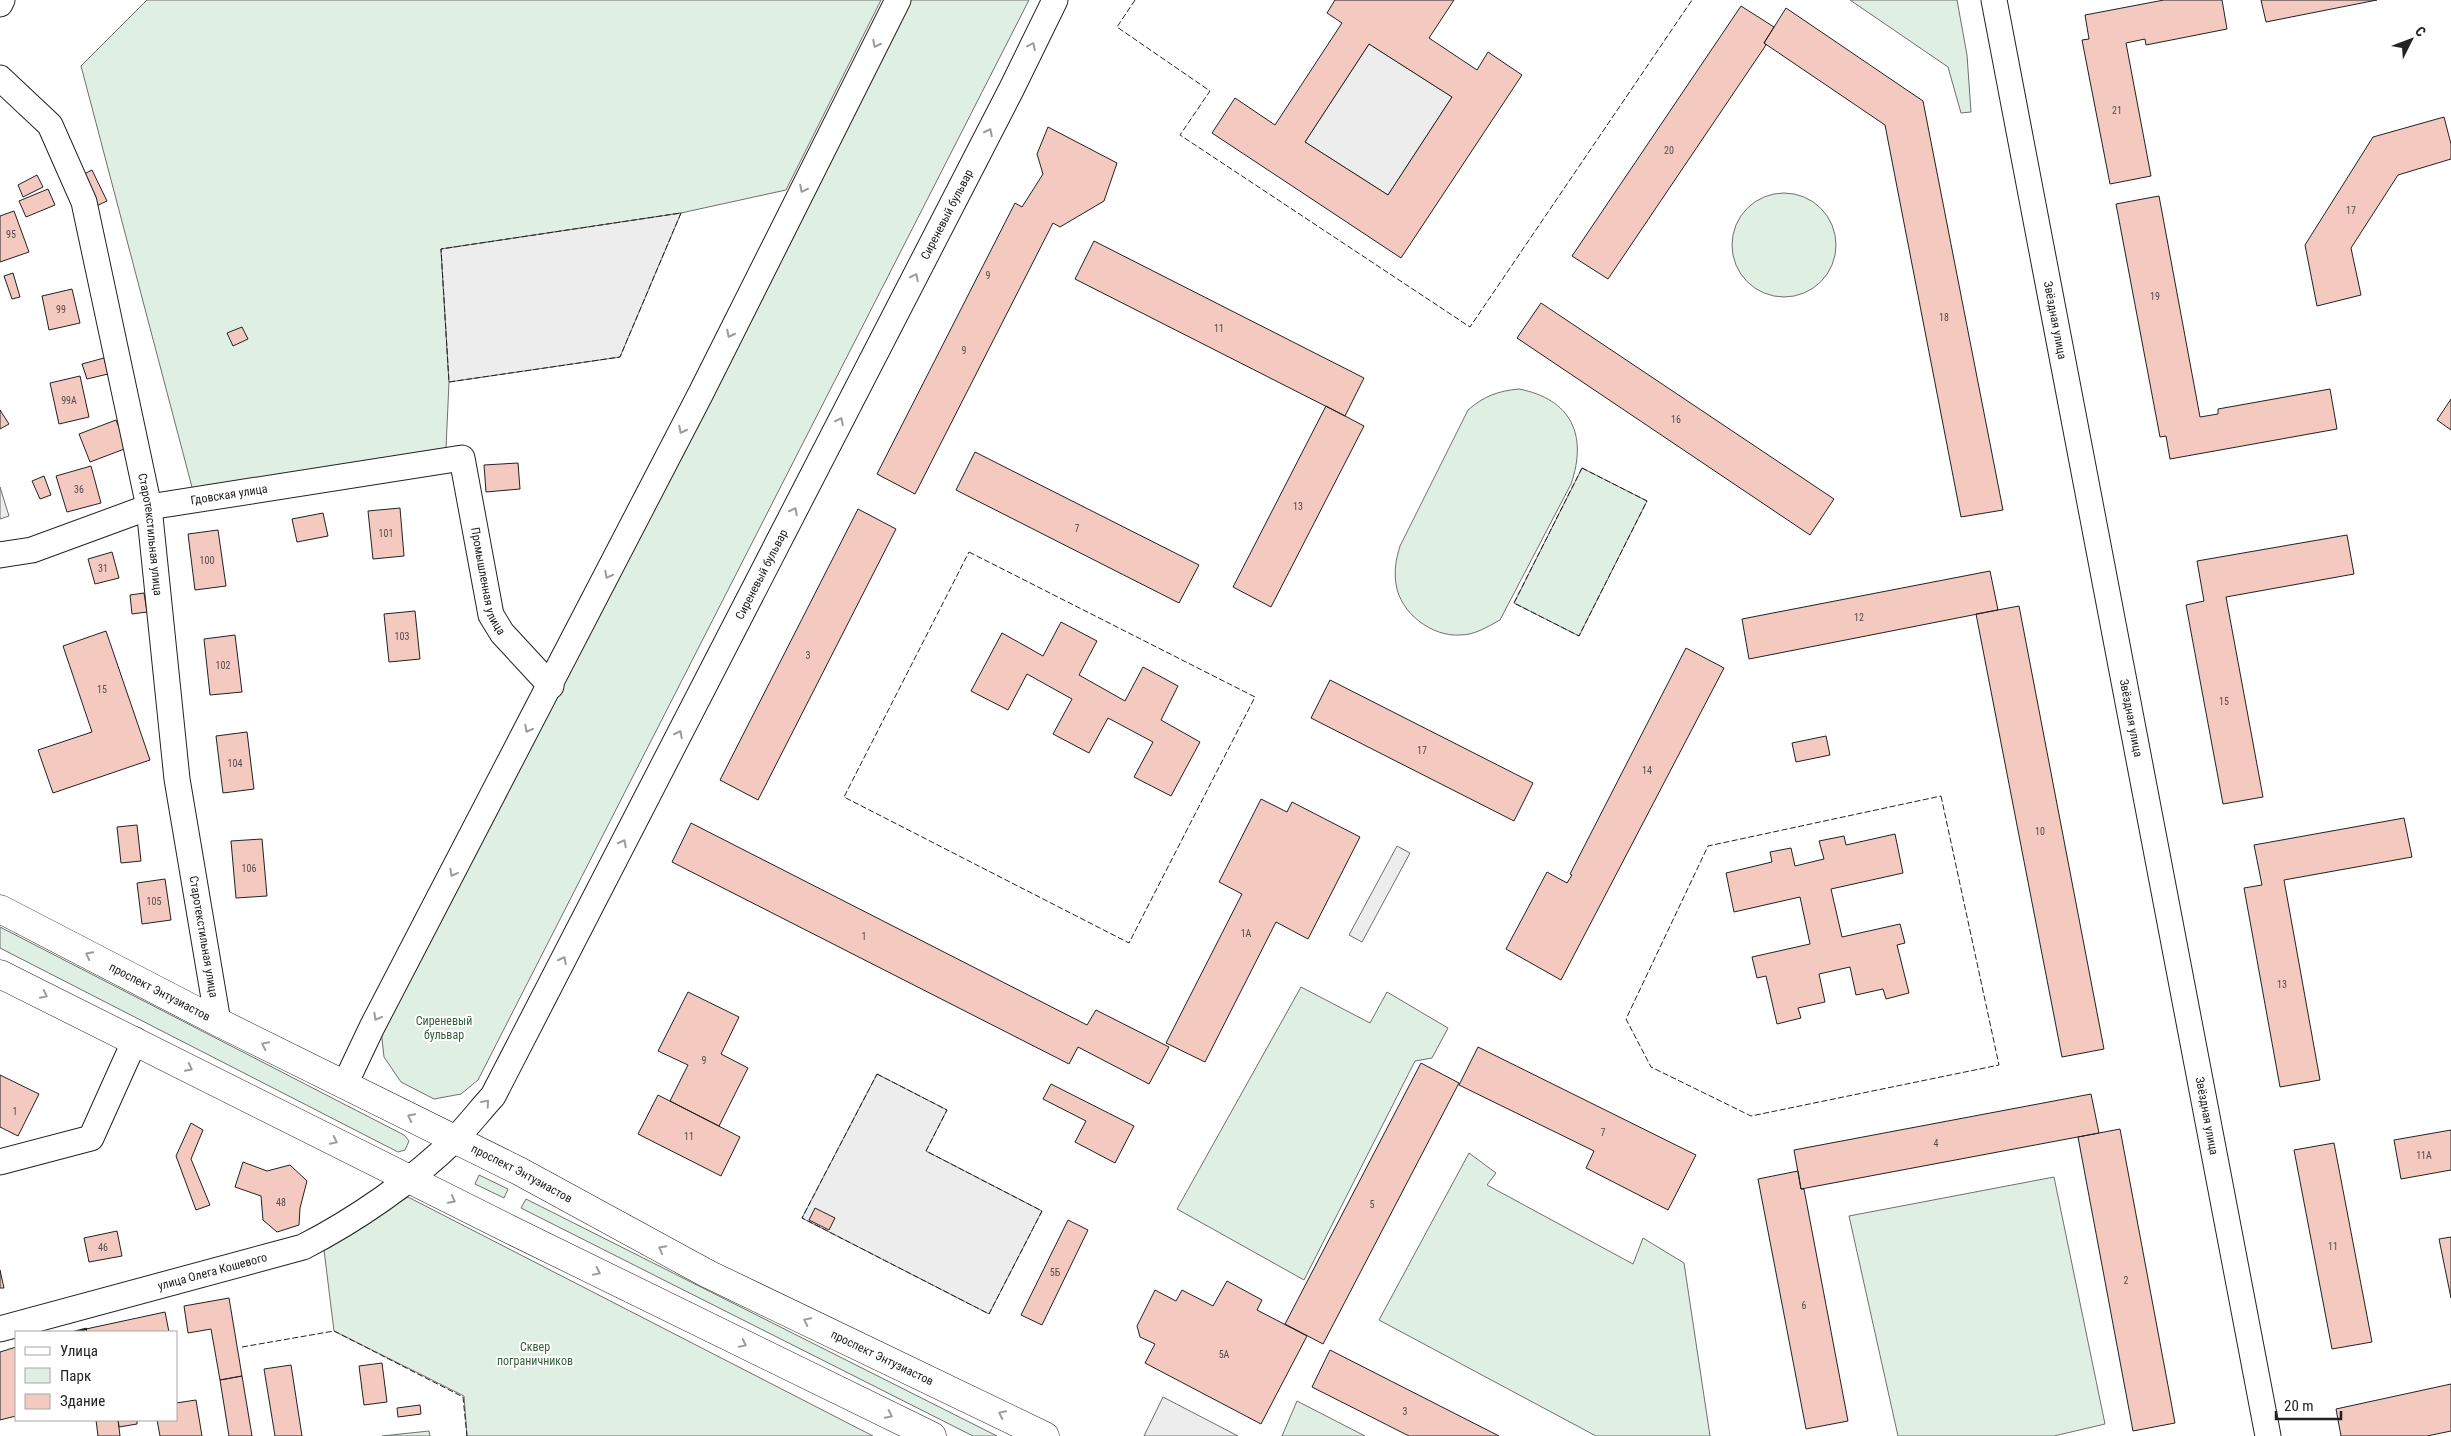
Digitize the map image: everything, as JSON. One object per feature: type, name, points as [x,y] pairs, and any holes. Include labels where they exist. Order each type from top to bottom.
[{"type":"main road","name":"проспект Энтузиастов","points":[[0,909],[218,1022],[519,1171],[708,1274],[1045,1436]]},
{"type":"main road","points":[[0,974],[932,1436]]},
{"type":"street","points":[[0,4],[2,0]]},
{"type":"street","points":[[345,1084],[377,1018],[551,686],[898,0]]},
{"type":"street","name":"Сиреневый бульвар","points":[[409,1177],[454,1139],[492,1096],[497,1087],[1011,90],[1055,0]]},
{"type":"street","name":"Звёздная улица","points":[[1994,0],[2268,1436]]},
{"type":"street","name":"Старотекстильная улица","points":[[0,78],[50,125],[84,202],[149,507],[177,779],[218,1022]]},
{"type":"street","name":"Промышленная улица","points":[[462,458],[491,615],[502,633],[551,686]]},
{"type":"street","name":"Гдовская улица","points":[[0,555],[32,550],[149,507],[462,458]]},
{"type":"street","points":[[0,1162],[91,1138],[135,1040]]},
{"type":"street","name":"улица Олега Кошевого","points":[[0,1329],[303,1247],[339,1228],[409,1177]]},
{"type":"green space","points":[[147,0],[881,0],[786,190],[681,213],[441,249],[449,382],[446,448],[193,491],[81,66]]},
{"type":"green space","name":"Сиреневый бульвар","points":[[911,0],[1029,0],[478,1080],[461,1094],[434,1099],[401,1082],[384,1057],[381,1030]]},
{"type":"green space","points":[[1850,0],[1957,0],[1967,55],[1971,112],[1961,113],[1948,67]]},
{"type":"green space","points":[[1784,193],[1804,197],[1813,201],[1821,208],[1828,216],[1832,225],[1836,245],[1832,265],[1828,274],[1821,282],[1813,289],[1804,293],[1784,297],[1764,293],[1755,289],[1747,282],[1740,274],[1736,265],[1732,245],[1736,225],[1740,216],[1747,208],[1755,201],[1764,197]]},
{"type":"green space","points":[[1519,389],[1537,394],[1551,401],[1563,411],[1571,422],[1576,435],[1577,450],[1576,466],[1571,484],[1500,620],[1471,634],[1449,635],[1439,632],[1419,621],[1404,604],[1399,595],[1395,569],[1400,546],[1468,410],[1492,395]]},
{"type":"green space","points":[[1582,468],[1647,501],[1579,636],[1514,603]]},
{"type":"green space","points":[[0,927],[404,1135],[409,1141],[405,1150],[398,1152],[0,948]]},
{"type":"green space","points":[[1301,987],[1370,1023],[1387,992],[1448,1028],[1432,1058],[1415,1061],[1304,1280],[1177,1209]]},
{"type":"green space","points":[[1469,1153],[1496,1173],[1487,1185],[1633,1264],[1643,1238],[1684,1263],[1710,1436],[1596,1436],[1379,1320]]},
{"type":"green space","points":[[479,1175],[508,1189],[504,1198],[475,1184]]},
{"type":"green space","points":[[2054,1177],[2105,1424],[2054,1436],[1898,1436],[1849,1216]]},
{"type":"green space","name":"Сквер пограничников","points":[[408,1197],[873,1436],[467,1436],[464,1396],[334,1331],[324,1250]]},
{"type":"green space","points":[[526,1199],[997,1436],[973,1436],[521,1208]]},
{"type":"green space","points":[[1297,1401],[1365,1436],[1282,1436]]},
{"type":"green space","points":[[429,1431],[430,1436],[382,1436]]},
{"type":"shaded area","points":[[1369,44],[1452,97],[1388,195],[1305,142]]},
{"type":"shaded area","points":[[681,213],[620,357],[449,382],[441,249]]},
{"type":"shaded area","points":[[0,487],[9,516],[0,519]]},
{"type":"shaded area","points":[[1397,846],[1410,853],[1362,942],[1349,935]]},
{"type":"shaded area","points":[[877,1074],[947,1110],[926,1151],[1042,1211],[989,1314],[802,1218]]},
{"type":"shaded area","points":[[1163,1397],[1238,1436],[1144,1436]]},
{"type":"building","points":[[1335,0],[1454,0],[1429,38],[1477,70],[1488,52],[1522,75],[1401,258],[1212,133],[1235,98],[1275,125],[1342,23],[1327,13]],"holes":[[[1369,44],[1452,97],[1388,195],[1305,142]]]},
{"type":"building","points":[[2164,0],[2222,0],[2227,29],[2146,45],[2145,39],[2126,43],[2151,176],[2110,184],[2082,40],[2089,39],[2085,15]]},
{"type":"building","points":[[2261,0],[2377,0],[2266,22]]},
{"type":"building","points":[[1741,6],[1774,27],[1764,43],[1766,45],[1608,279],[1572,256]]},
{"type":"building","points":[[1786,8],[1923,101],[2003,510],[1961,517],[1885,125],[1764,43]]},
{"type":"building","points":[[2444,117],[2451,144],[2451,159],[2398,175],[2351,248],[2361,295],[2317,306],[2305,245],[2373,137]]},
{"type":"building","points":[[1048,127],[1117,163],[1104,201],[1060,227],[1053,223],[915,494],[877,474],[1015,203],[1022,207],[1043,174],[1037,154]]},
{"type":"building","points":[[92,170],[107,201],[90,209],[76,178]]},
{"type":"building","points":[[37,175],[43,187],[23,197],[18,185]]},
{"type":"building","points":[[48,189],[55,205],[26,217],[19,201]]},
{"type":"building","points":[[2159,196],[2200,417],[2218,414],[2218,409],[2330,389],[2337,429],[2170,459],[2166,436],[2160,437],[2116,204]]},
{"type":"building","points":[[14,211],[29,252],[0,262],[0,216]]},
{"type":"building","points":[[1094,241],[1364,378],[1345,416],[1075,279]]},
{"type":"building","points":[[13,273],[20,297],[12,299],[4,276]]},
{"type":"building","points":[[72,289],[80,323],[49,330],[42,296]]},
{"type":"building","points":[[1541,303],[1834,499],[1810,535],[1517,338]]},
{"type":"building","points":[[242,327],[248,339],[233,346],[227,333]]},
{"type":"building","points":[[104,358],[108,374],[87,379],[82,364]]},
{"type":"building","points":[[80,376],[89,417],[59,424],[50,383]]},
{"type":"building","points":[[2451,399],[2451,430],[2437,420]]},
{"type":"building","points":[[1326,406],[1364,426],[1271,607],[1233,587]]},
{"type":"building","points":[[0,410],[9,424],[0,429]]},
{"type":"building","points":[[116,420],[127,448],[90,462],[79,434]]},
{"type":"building","points":[[975,452],[1199,565],[1179,603],[956,490]]},
{"type":"building","points":[[518,463],[520,489],[486,492],[484,465]]},
{"type":"building","points":[[91,466],[101,503],[67,512],[56,476]]},
{"type":"building","points":[[44,476],[51,495],[40,499],[32,481]]},
{"type":"building","points":[[400,508],[404,556],[373,559],[368,511]]},
{"type":"building","points":[[858,509],[896,529],[758,800],[720,780]]},
{"type":"building","points":[[323,513],[328,536],[297,542],[292,519]]},
{"type":"building","points":[[218,530],[226,586],[195,590],[188,534]]},
{"type":"building","points":[[2347,535],[2354,574],[2226,597],[2263,797],[2223,804],[2186,605],[2204,601],[2197,561]]},
{"type":"building","points":[[112,552],[119,578],[95,584],[88,559]]},
{"type":"building","points":[[1990,571],[1998,610],[1749,659],[1742,619]]},
{"type":"building","points":[[144,593],[147,612],[132,614],[130,595]]},
{"type":"building","points":[[2019,606],[2104,1049],[2062,1057],[1976,614]]},
{"type":"building","points":[[415,611],[420,659],[389,662],[384,614]]},
{"type":"building","points":[[1061,622],[1097,641],[1079,675],[1125,701],[1143,667],[1178,686],[1161,720],[1200,742],[1171,796],[1134,777],[1153,742],[1108,718],[1089,753],[1053,734],[1072,699],[1027,674],[1008,710],[971,691],[1002,633],[1043,656]]},
{"type":"building","points":[[106,631],[150,760],[53,793],[38,750],[92,732],[63,646]]},
{"type":"building","points":[[235,635],[242,692],[210,695],[204,639]]},
{"type":"building","points":[[1686,648],[1724,668],[1561,980],[1506,949],[1547,872],[1567,883],[1572,875],[1570,874]]},
{"type":"building","points":[[1330,680],[1533,783],[1514,821],[1311,718]]},
{"type":"building","points":[[247,732],[254,789],[223,793],[216,736]]},
{"type":"building","points":[[1826,736],[1830,755],[1796,762],[1792,743]]},
{"type":"building","points":[[1261,799],[1287,812],[1292,802],[1360,837],[1308,939],[1276,922],[1205,1062],[1166,1043],[1242,894],[1219,882]]},
{"type":"building","points":[[2404,818],[2412,857],[2284,880],[2320,1080],[2280,1087],[2244,888],[2262,885],[2254,845]]},
{"type":"building","points":[[691,823],[1087,1025],[1096,1010],[1169,1047],[1149,1084],[1078,1047],[1069,1064],[672,862]]},
{"type":"building","points":[[137,825],[141,861],[121,863],[117,827]]},
{"type":"building","points":[[1895,834],[1903,873],[1831,889],[1842,937],[1900,924],[1905,943],[1897,945],[1909,993],[1886,999],[1883,989],[1856,995],[1850,967],[1819,974],[1825,1002],[1798,1008],[1801,1018],[1777,1024],[1766,976],[1757,978],[1752,957],[1810,944],[1800,897],[1734,912],[1726,873],[1772,862],[1770,852],[1791,848],[1795,866],[1824,859],[1819,841],[1844,836],[1846,845]]},
{"type":"building","points":[[262,839],[267,896],[236,898],[231,841]]},
{"type":"building","points":[[165,879],[171,920],[142,924],[137,883]]},
{"type":"building","points":[[688,992],[739,1017],[721,1054],[748,1068],[719,1126],[670,1101],[688,1065],[658,1051]]},
{"type":"building","points":[[1478,1047],[1696,1155],[1668,1210],[1586,1168],[1594,1151],[1459,1085]]},
{"type":"building","points":[[1421,1063],[1459,1083],[1323,1344],[1285,1324]]},
{"type":"building","points":[[0,1075],[39,1094],[18,1136],[0,1127]]},
{"type":"building","points":[[1051,1084],[1134,1126],[1115,1163],[1075,1142],[1086,1121],[1043,1099]]},
{"type":"building","points":[[2091,1094],[2099,1133],[1801,1189],[1794,1150]]},
{"type":"building","points":[[658,1095],[740,1137],[721,1176],[638,1134]]},
{"type":"building","points":[[191,1123],[203,1130],[191,1159],[210,1205],[196,1210],[176,1156]]},
{"type":"building","points":[[2120,1129],[2175,1423],[2133,1431],[2078,1137]]},
{"type":"building","points":[[2451,1130],[2451,1170],[2401,1179],[2394,1140]]},
{"type":"building","points":[[2334,1143],[2372,1342],[2332,1349],[2294,1150]]},
{"type":"building","points":[[243,1162],[267,1171],[290,1165],[307,1181],[300,1208],[299,1225],[277,1232],[263,1220],[261,1196],[235,1187]]},
{"type":"building","points":[[1798,1171],[1801,1189],[1804,1189],[1848,1421],[1806,1429],[1758,1179]]},
{"type":"building","points":[[815,1208],[835,1218],[829,1230],[809,1220]]},
{"type":"building","points":[[1068,1220],[1088,1230],[1042,1325],[1021,1315]]},
{"type":"building","points":[[117,1231],[122,1256],[89,1262],[84,1238]]},
{"type":"building","points":[[2451,1237],[2451,1298],[2439,1239]]},
{"type":"building","points":[[0,1270],[4,1288],[0,1288]]},
{"type":"building","points":[[1227,1281],[1262,1300],[1257,1310],[1307,1336],[1261,1424],[1145,1363],[1155,1344],[1140,1337],[1137,1326],[1155,1290],[1176,1301],[1182,1290],[1213,1306]]},
{"type":"building","points":[[229,1298],[242,1376],[220,1380],[211,1329],[188,1333],[184,1306]]},
{"type":"building","points":[[165,1312],[169,1331],[87,1331],[86,1329]]},
{"type":"building","points":[[15,1347],[15,1416],[0,1420],[0,1352]]},
{"type":"building","points":[[1330,1350],[1499,1436],[1409,1436],[1312,1387]]},
{"type":"building","points":[[382,1363],[387,1402],[364,1405],[359,1366]]},
{"type":"building","points":[[291,1365],[302,1436],[275,1436],[264,1369]]},
{"type":"building","points":[[242,1376],[252,1436],[229,1436],[220,1380]]},
{"type":"building","points":[[2451,1384],[2451,1431],[2427,1436],[2341,1436],[2336,1409]]},
{"type":"building","points":[[196,1400],[202,1436],[160,1436],[157,1421],[178,1421],[178,1403]]},
{"type":"building","points":[[420,1405],[421,1414],[398,1417],[397,1408]]},
{"type":"building","points":[[96,1421],[118,1421],[120,1436],[98,1436]]},
{"type":"building","points":[[118,1421],[137,1421],[137,1424],[119,1427]]},
{"type":"fence","points":[[1135,0],[1117,27],[1210,91],[1180,135],[1470,327],[1692,0]]},
{"type":"fence","points":[[681,213],[620,357],[449,382],[441,249],[681,213]]},
{"type":"fence","points":[[1582,468],[1647,501],[1579,636],[1514,603],[1582,468]]},
{"type":"fence","points":[[969,552],[1255,697],[1129,943],[844,797],[969,552]]},
{"type":"fence","points":[[1941,796],[1999,1065],[1751,1116],[1651,1067],[1626,1019],[1708,846],[1941,796]]},
{"type":"fence","points":[[877,1074],[947,1110],[926,1151],[1042,1211],[989,1314],[802,1218],[877,1074]]},
{"type":"fence","points":[[242,1347],[334,1331],[463,1397],[467,1436]]},
{"type":"wall","points":[[78,1331],[86,1329]]}]
